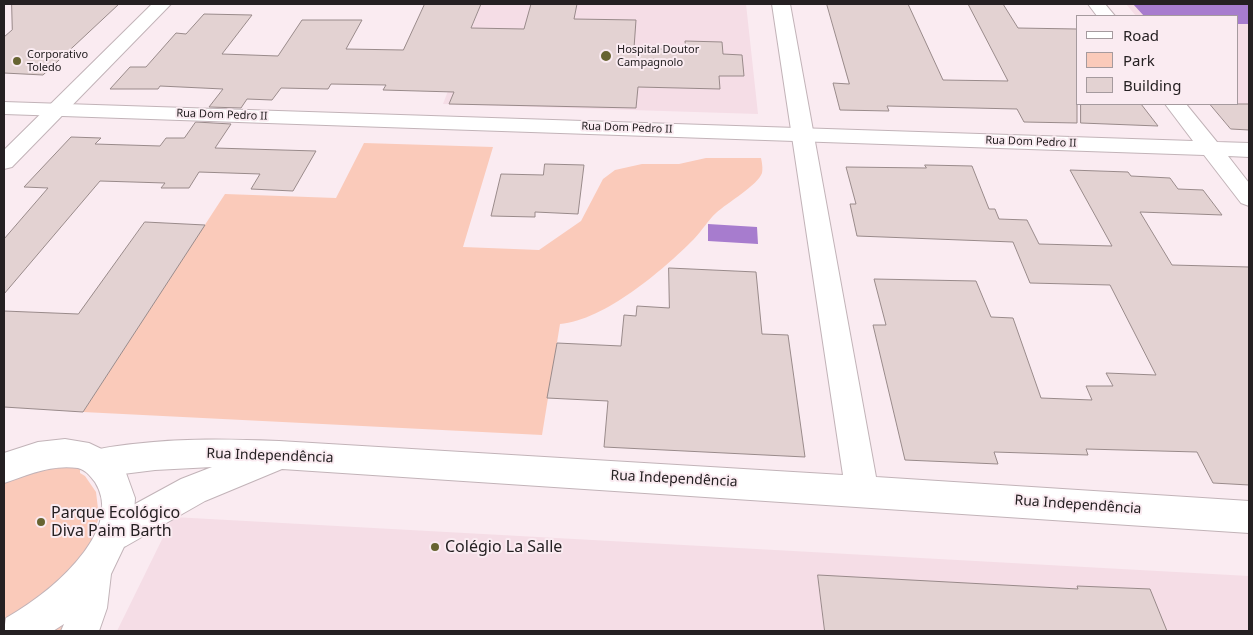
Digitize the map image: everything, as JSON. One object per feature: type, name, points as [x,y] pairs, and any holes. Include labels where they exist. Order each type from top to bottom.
[{"type":"street","points":[[4,162],[162,4]]},
{"type":"street","points":[[781,4],[862,491]]},
{"type":"street","points":[[1096,4],[1105,15]]},
{"type":"street","points":[[1176,105],[1249,198]]},
{"type":"street","name":"Rua Dom Pedro II","points":[[4,108],[1249,150]]},
{"type":"street","points":[[4,450],[79,455],[99,463],[118,487],[120,504],[114,534],[93,572],[45,617],[19,631]]},
{"type":"street","name":"Rua Independência","points":[[99,463],[155,456],[212,453],[279,455],[1249,517]]},
{"type":"street","points":[[4,468],[22,460],[58,454]]},
{"type":"street","points":[[114,534],[193,490],[279,455]]},
{"type":"street","points":[[80,631],[88,608],[93,572]]},
{"type":"shaded area","name":"Hospital Doutor Campagnolo","points":[[481,4],[746,4],[758,114],[443,104]]},
{"type":"shaded area","points":[[1126,4],[1249,4],[1249,130],[1231,129],[1211,105],[1238,105],[1238,15],[1135,15]]},
{"type":"shaded area","points":[[1133,4],[1249,4],[1249,24],[1238,24],[1238,15],[1143,15]]},
{"type":"shaded area","points":[[708,224],[757,227],[758,244],[708,241]]},
{"type":"shaded area","name":"Colégio La Salle","points":[[173,517],[1249,576],[1249,631],[117,631]]},
{"type":"green space","points":[[364,143],[493,147],[463,247],[539,250],[581,221],[603,179],[615,170],[642,164],[679,164],[706,158],[761,158],[762,173],[755,183],[716,213],[694,239],[666,265],[632,292],[595,314],[577,321],[560,324],[542,435],[83,412],[225,194],[336,198]]},
{"type":"green space","name":"Parque Ecológico Diva Paim Barth","points":[[4,458],[80,463],[80,473],[85,476],[96,492],[99,517],[89,546],[81,600],[64,631],[4,631]]},
{"type":"building","points":[[12,4],[119,4],[43,75],[4,73],[4,37],[12,30]]},
{"type":"building","points":[[425,4],[481,4],[471,28],[524,29],[531,4],[577,4],[574,19],[636,20],[634,48],[686,50],[685,41],[722,42],[723,54],[742,55],[744,76],[719,76],[720,89],[638,87],[636,108],[449,104],[454,92],[383,90],[386,85],[331,84],[328,89],[281,88],[272,100],[247,99],[241,108],[209,107],[223,89],[160,86],[158,89],[110,89],[130,67],[146,67],[176,33],[186,34],[204,14],[252,15],[222,54],[278,56],[302,20],[362,20],[346,49],[403,50]]},
{"type":"building","points":[[827,4],[908,4],[943,80],[1008,81],[968,4],[1003,4],[1018,28],[1076,29],[1077,123],[1024,122],[1017,109],[887,106],[889,111],[840,110],[833,83],[849,84]]},
{"type":"building","points":[[1249,104],[1249,130],[1231,129],[1211,105]]},
{"type":"building","points":[[1081,105],[1142,105],[1158,126],[1081,123]]},
{"type":"building","points":[[196,122],[231,124],[215,148],[316,151],[293,191],[251,189],[260,174],[199,172],[189,188],[161,188],[165,183],[100,181],[4,294],[4,239],[48,188],[24,187],[71,137],[101,138],[95,144],[160,146],[166,138],[184,138]]},
{"type":"building","points":[[545,164],[584,165],[578,214],[535,212],[535,217],[491,216],[501,174],[543,175]]},
{"type":"building","points":[[925,165],[972,166],[989,209],[995,209],[999,219],[1027,220],[1039,244],[1112,246],[1070,170],[1128,172],[1131,176],[1170,178],[1178,189],[1203,190],[1222,215],[1140,212],[1172,265],[1249,267],[1249,485],[1213,483],[1197,452],[1086,449],[1088,455],[994,452],[998,464],[905,460],[873,325],[886,325],[874,279],[976,281],[991,317],[1013,318],[1041,398],[1092,400],[1086,386],[1113,386],[1106,373],[1156,375],[1110,285],[1030,283],[1013,242],[857,236],[850,204],[856,204],[846,167],[926,168]]},
{"type":"building","points":[[145,222],[205,225],[83,412],[4,407],[4,311],[78,314]]},
{"type":"building","points":[[669,268],[756,272],[762,334],[788,335],[805,457],[604,447],[608,401],[547,398],[557,343],[621,346],[624,315],[636,316],[637,306],[669,308]]},
{"type":"building","points":[[818,575],[1078,589],[1077,586],[1150,589],[1167,631],[825,631]]},
{"type":"place","name":"Hospital Doutor Campagnolo","points":[[606,56]]},
{"type":"place","name":"Corporativo Toledo","points":[[17,61]]},
{"type":"place","name":"Parque Ecológico Diva Paim Barth","points":[[41,522]]},
{"type":"place","name":"Colégio La Salle","points":[[435,547]]}]
